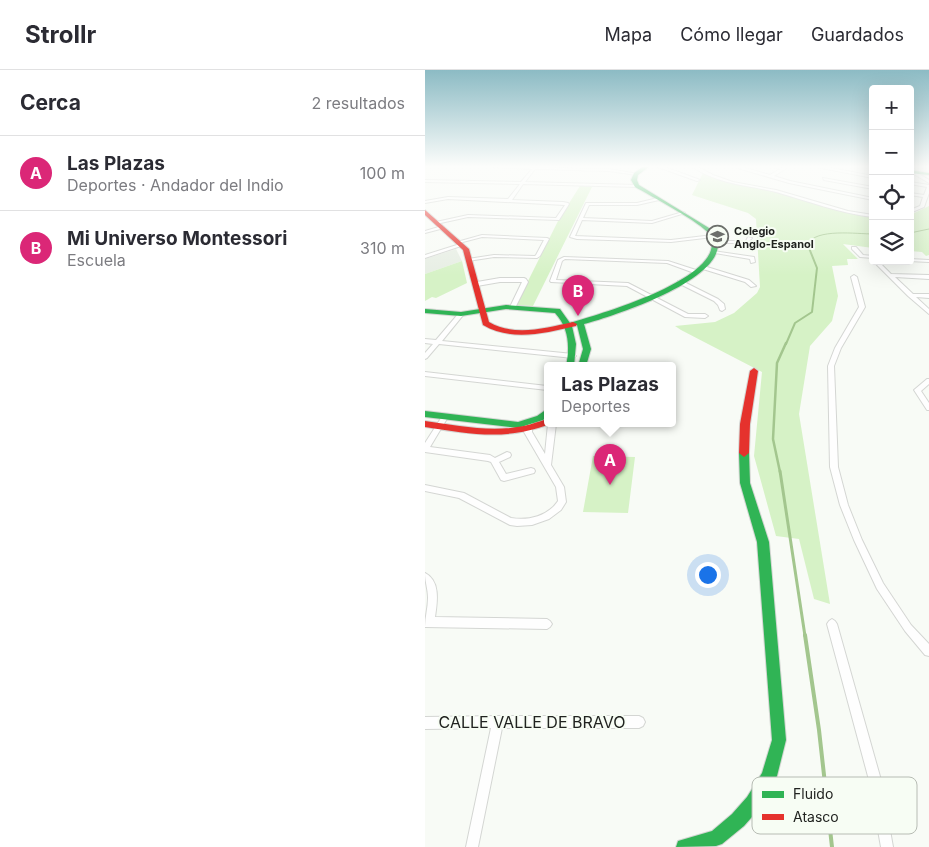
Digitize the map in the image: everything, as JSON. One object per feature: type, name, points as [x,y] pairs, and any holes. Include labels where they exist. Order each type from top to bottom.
[{"type":"main road","points":[[425,212],[460,243],[470,260],[486,323],[504,332],[525,332],[567,325],[613,314],[652,297],[701,270],[714,243],[705,227],[663,202]]},
{"type":"main road","points":[[425,311],[461,314],[513,307],[555,310],[561,314],[573,341],[571,362]]},
{"type":"main road","points":[[580,322],[587,349],[583,362]]},
{"type":"main road","points":[[755,371],[745,424],[743,466],[745,482],[763,542],[779,740],[768,777]]},
{"type":"main road","points":[[425,414],[442,421]]},
{"type":"main road","points":[[528,427],[544,415]]},
{"type":"main road","points":[[425,424],[442,421],[508,424],[528,427],[544,423]]},
{"type":"main road","points":[[684,847],[716,838],[738,820],[752,804]]},
{"type":"street","points":[[425,232],[468,216],[559,218],[567,204],[564,202]]},
{"type":"street","points":[[644,202],[637,204],[592,203],[586,205],[573,237],[714,243],[747,242],[750,238]]},
{"type":"street","points":[[813,202],[843,211],[869,215]]},
{"type":"street","points":[[922,207],[923,202]]},
{"type":"street","points":[[914,206],[922,207]]},
{"type":"street","points":[[914,210],[922,207]]},
{"type":"street","points":[[581,219],[652,222],[683,214]]},
{"type":"street","points":[[425,257],[482,236],[547,238],[538,256],[533,258],[493,256],[470,260]]},
{"type":"street","points":[[714,243],[752,258],[753,262]]},
{"type":"street","points":[[854,248],[862,256],[869,258]]},
{"type":"street","points":[[705,316],[687,316],[628,285],[558,282],[553,279],[560,260],[567,258],[668,262],[747,281],[753,286]]},
{"type":"street","points":[[914,260],[929,261]]},
{"type":"street","points":[[879,265],[929,312]]},
{"type":"street","points":[[889,275],[929,277]]},
{"type":"street","points":[[854,277],[862,307],[838,348],[831,366],[834,467],[844,505],[880,586],[908,628],[929,651]]},
{"type":"street","points":[[477,284],[500,280],[522,280],[525,282],[513,307]]},
{"type":"street","points":[[680,282],[716,300],[723,306],[722,309]]},
{"type":"street","points":[[910,295],[929,296]]},
{"type":"street","points":[[425,358],[461,314]]},
{"type":"street","points":[[425,342],[573,356]]},
{"type":"street","points":[[425,374],[544,388]]},
{"type":"street","points":[[929,381],[917,390],[929,408]]},
{"type":"street","points":[[442,421],[425,449],[490,458],[495,461],[504,478],[531,471]]},
{"type":"street","points":[[425,488],[461,495],[510,522],[519,524],[528,523],[556,511],[562,502],[560,487],[528,427]]},
{"type":"street","points":[[547,465],[552,427]]},
{"type":"street","points":[[495,461],[507,456]]},
{"type":"street","points":[[425,577],[431,585],[433,592],[427,622],[547,624]]},
{"type":"street","points":[[832,624],[874,777]]},
{"type":"street","points":[[472,847],[498,722]]},
{"type":"street","name":"CALLE VALLE DE BRAVO","points":[[425,723],[639,722]]},
{"type":"street","points":[[885,834],[887,847]]},
{"type":"shaded area","points":[[456,249],[462,261],[425,274],[425,259]]},
{"type":"green space","points":[[570,202],[584,202],[533,306],[516,305],[559,219]]},
{"type":"green space","points":[[715,202],[812,202],[869,217],[869,247],[843,244],[858,259],[847,259],[848,265],[832,266],[838,296],[832,321],[810,346],[799,414],[830,604],[814,599],[799,539],[776,536],[754,456],[762,372],[675,326],[715,322],[734,313],[757,293],[760,287],[756,219],[748,213]]},
{"type":"green space","points":[[929,206],[929,255],[926,256],[922,252],[914,251],[914,213]]},
{"type":"green space","points":[[462,261],[467,283],[436,298],[432,297],[425,301],[425,274]]},
{"type":"green space","points":[[593,456],[635,457],[628,513],[583,512]]},
{"type":"waterway","points":[[914,232],[929,229]]},
{"type":"waterway","points":[[808,244],[812,239],[827,234],[869,234]]},
{"type":"waterway","points":[[786,344],[795,323],[812,312],[817,268],[807,243]]},
{"type":"waterway","points":[[780,472],[773,439],[777,363],[786,343]]},
{"type":"waterway","points":[[780,471],[805,636]]},
{"type":"waterway","points":[[805,635],[824,777]]},
{"type":"waterway","points":[[831,834],[832,847]]},
{"type":"traffic: fast","points":[[573,324],[624,309],[648,298],[697,272],[711,259],[715,243],[711,233],[689,216],[665,202]]},
{"type":"traffic: fast","points":[[425,311],[461,314],[506,307],[557,311],[566,323],[571,337],[571,362]]},
{"type":"traffic: fast","points":[[580,322],[587,349],[583,362]]},
{"type":"traffic: fast","points":[[425,414],[518,425],[540,418],[544,415]]},
{"type":"traffic: fast","points":[[744,453],[745,483],[763,542],[779,740],[768,777]]},
{"type":"traffic: fast","points":[[684,847],[716,838],[738,820],[752,804]]},
{"type":"traffic: jam","points":[[425,212],[466,249],[486,323],[505,332],[517,333],[528,333],[573,324]]},
{"type":"traffic: jam","points":[[744,453],[745,424],[754,371]]},
{"type":"traffic: jam","points":[[425,424],[487,432],[502,432],[517,431],[544,423]]},
{"type":"place","name":"Colegio Anglo-Espanol","points":[[718,237]]},
{"type":"place","name":"Mi Universo Montessori","points":[[578,316]]},
{"type":"place","name":"Las Plazas","points":[[610,485]]}]
